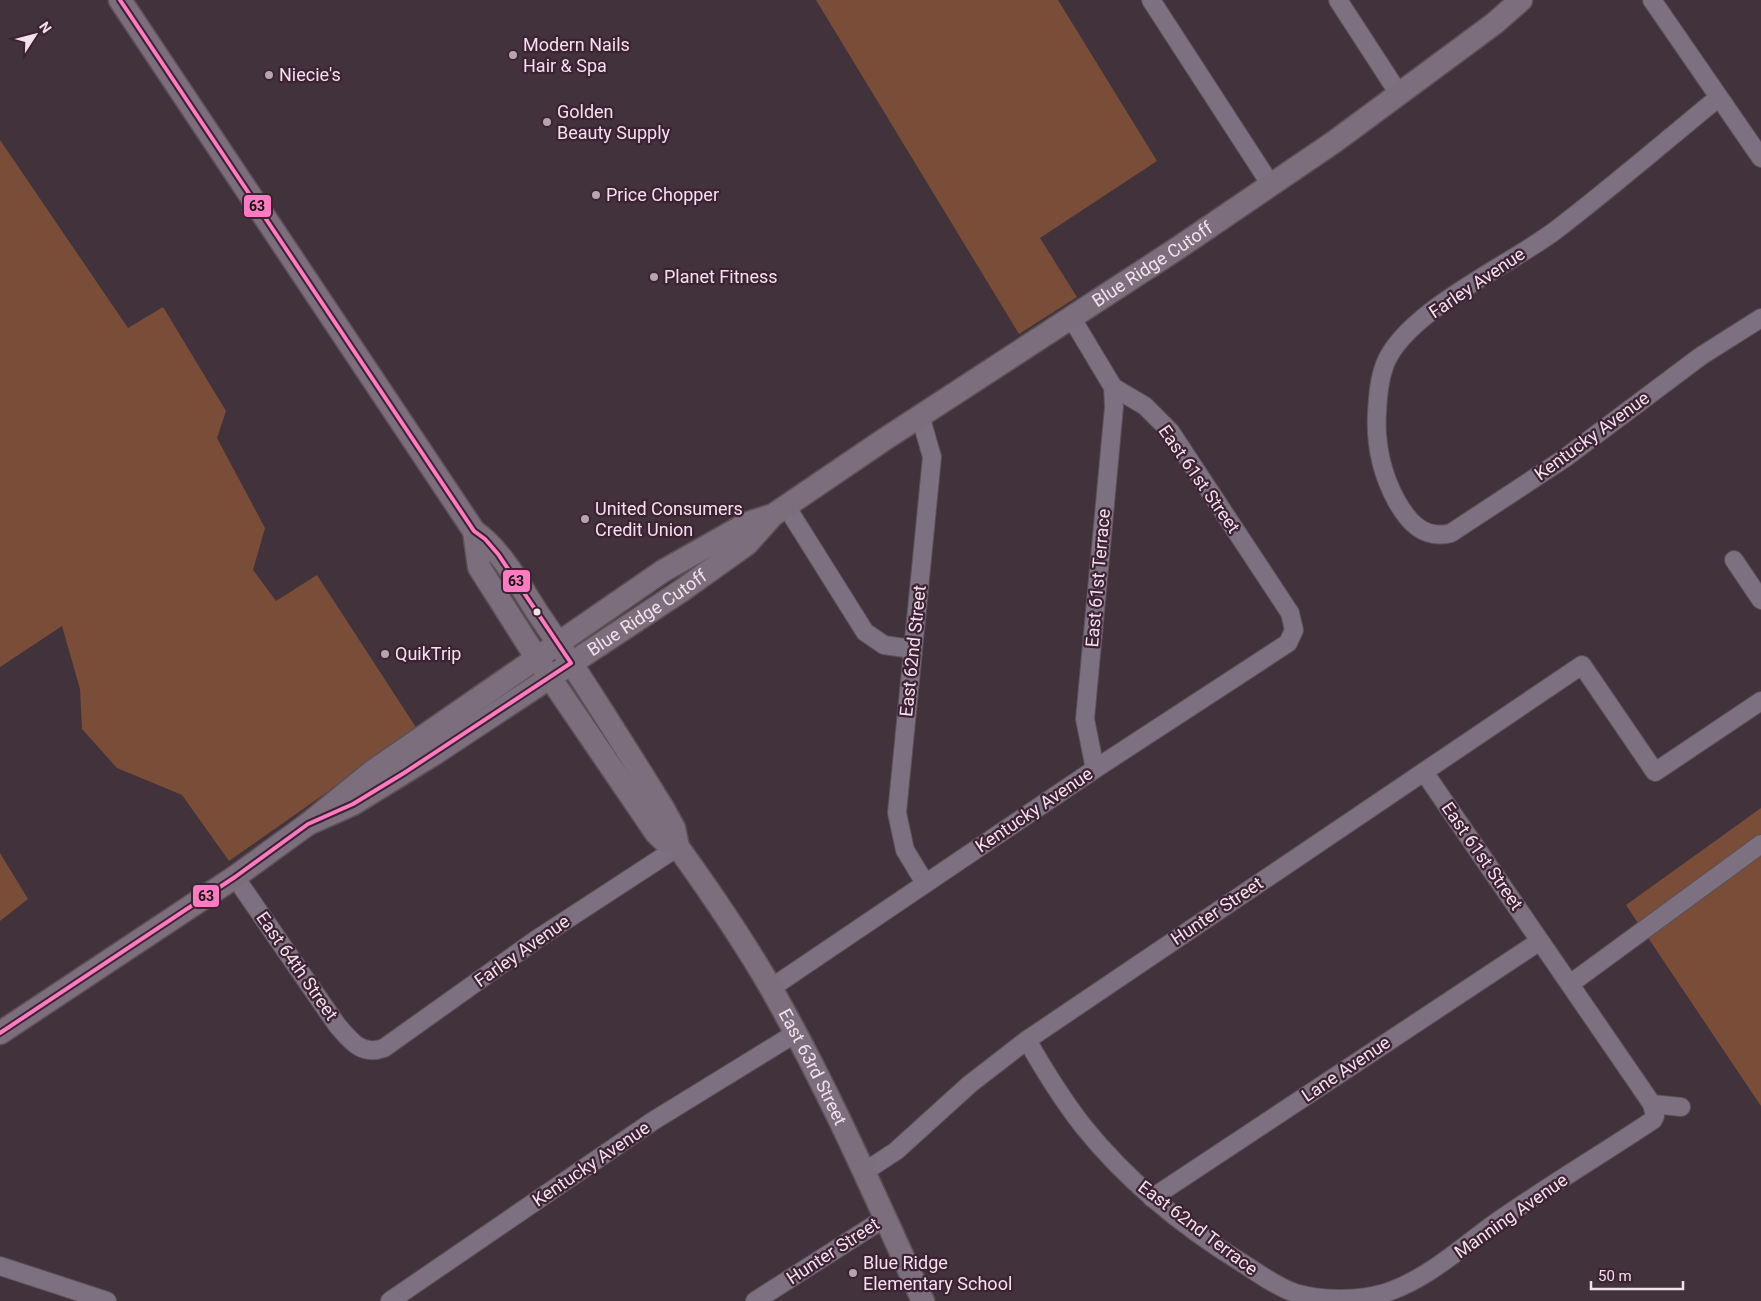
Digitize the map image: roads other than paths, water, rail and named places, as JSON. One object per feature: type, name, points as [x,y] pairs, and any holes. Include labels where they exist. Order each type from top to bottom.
[{"type":"main road","name":"East 63rd Street","points":[[120,0],[474,531],[485,539],[498,554],[558,643],[663,808],[674,828],[678,847],[771,988],[796,1034],[864,1172],[923,1301]]},
{"type":"main road","name":"Blue Ridge Cutoff","points":[[308,824],[353,804],[434,754],[681,591],[747,544],[780,511],[920,415],[1271,185],[1398,94],[1495,22],[1521,0]]},
{"type":"main road","name":"Blue Ridge Cutoff","points":[[0,1033],[235,877],[308,824],[372,771],[663,571],[748,523],[780,511]]},
{"type":"main road","name":"East 63rd Street","points":[[474,531],[479,567],[536,658],[656,833],[663,840],[678,847]]},
{"type":"street","points":[[1151,0],[1271,185]]},
{"type":"street","points":[[1652,0],[1761,158]]},
{"type":"street","points":[[1339,1],[1398,94]]},
{"type":"street","name":"Farley Avenue","points":[[1419,529],[1402,511],[1385,479],[1376,437],[1378,385],[1385,363],[1397,343],[1435,308],[1555,231],[1718,98]]},
{"type":"street","name":"East 61st Street","points":[[1071,317],[1113,387],[1144,406],[1170,431],[1290,613],[1294,630]]},
{"type":"street","name":"Kentucky Avenue","points":[[1419,529],[1426,534],[1441,536],[1451,533],[1565,458],[1700,356],[1761,318]]},
{"type":"street","name":"East 61st Terrace","points":[[1094,769],[1085,719],[1114,406],[1113,387]]},
{"type":"street","name":"East 62nd Street","points":[[920,415],[932,457],[897,813],[905,850],[925,883]]},
{"type":"street","points":[[780,511],[865,632],[884,645],[912,649]]},
{"type":"street","points":[[1734,560],[1761,600]]},
{"type":"street","name":"Kentucky Avenue","points":[[771,988],[1094,769],[1288,643],[1294,630]]},
{"type":"street","name":"Hunter Street","points":[[864,1172],[896,1151],[970,1084],[1027,1040],[1582,665],[1655,772],[1761,702]]},
{"type":"street","name":"East 61st Street","points":[[1424,772],[1570,984]]},
{"type":"street","points":[[1681,1107],[1652,1104],[1570,984],[1761,844]]},
{"type":"street","name":"Farley Avenue","points":[[365,1050],[374,1051],[384,1048],[537,939],[678,847]]},
{"type":"street","name":"East 64th Street","points":[[235,877],[337,1025],[355,1046],[365,1050]]},
{"type":"street","name":"Lane Avenue","points":[[1152,1198],[1540,941]]},
{"type":"street","name":"Kentucky Avenue","points":[[390,1301],[654,1121],[796,1034]]},
{"type":"street","name":"East 62nd Terrace","points":[[1027,1040],[1049,1078],[1083,1126],[1116,1163],[1152,1198],[1227,1254],[1270,1281],[1295,1292],[1324,1299],[1344,1299]]},
{"type":"street","name":"Manning Avenue","points":[[1344,1299],[1384,1293],[1407,1283],[1449,1259],[1492,1226],[1653,1120],[1655,1116],[1652,1104]]},
{"type":"street","name":"Hunter Street","points":[[755,1301],[885,1218]]},
{"type":"street","points":[[0,1266],[106,1301]]},
{"type":"place","name":"Modern Nails Hair & Spa","points":[[513,55]]},
{"type":"place","name":"Niecie's","points":[[269,75]]},
{"type":"place","name":"Golden Beauty Supply","points":[[547,122]]},
{"type":"place","name":"Price Chopper","points":[[596,195]]},
{"type":"place","name":"Planet Fitness","points":[[654,277]]},
{"type":"place","name":"United Consumers Credit Union","points":[[585,519]]},
{"type":"place","name":"QuikTrip","points":[[385,654]]},
{"type":"place","name":"Blue Ridge Elementary School","points":[[853,1273]]}]
